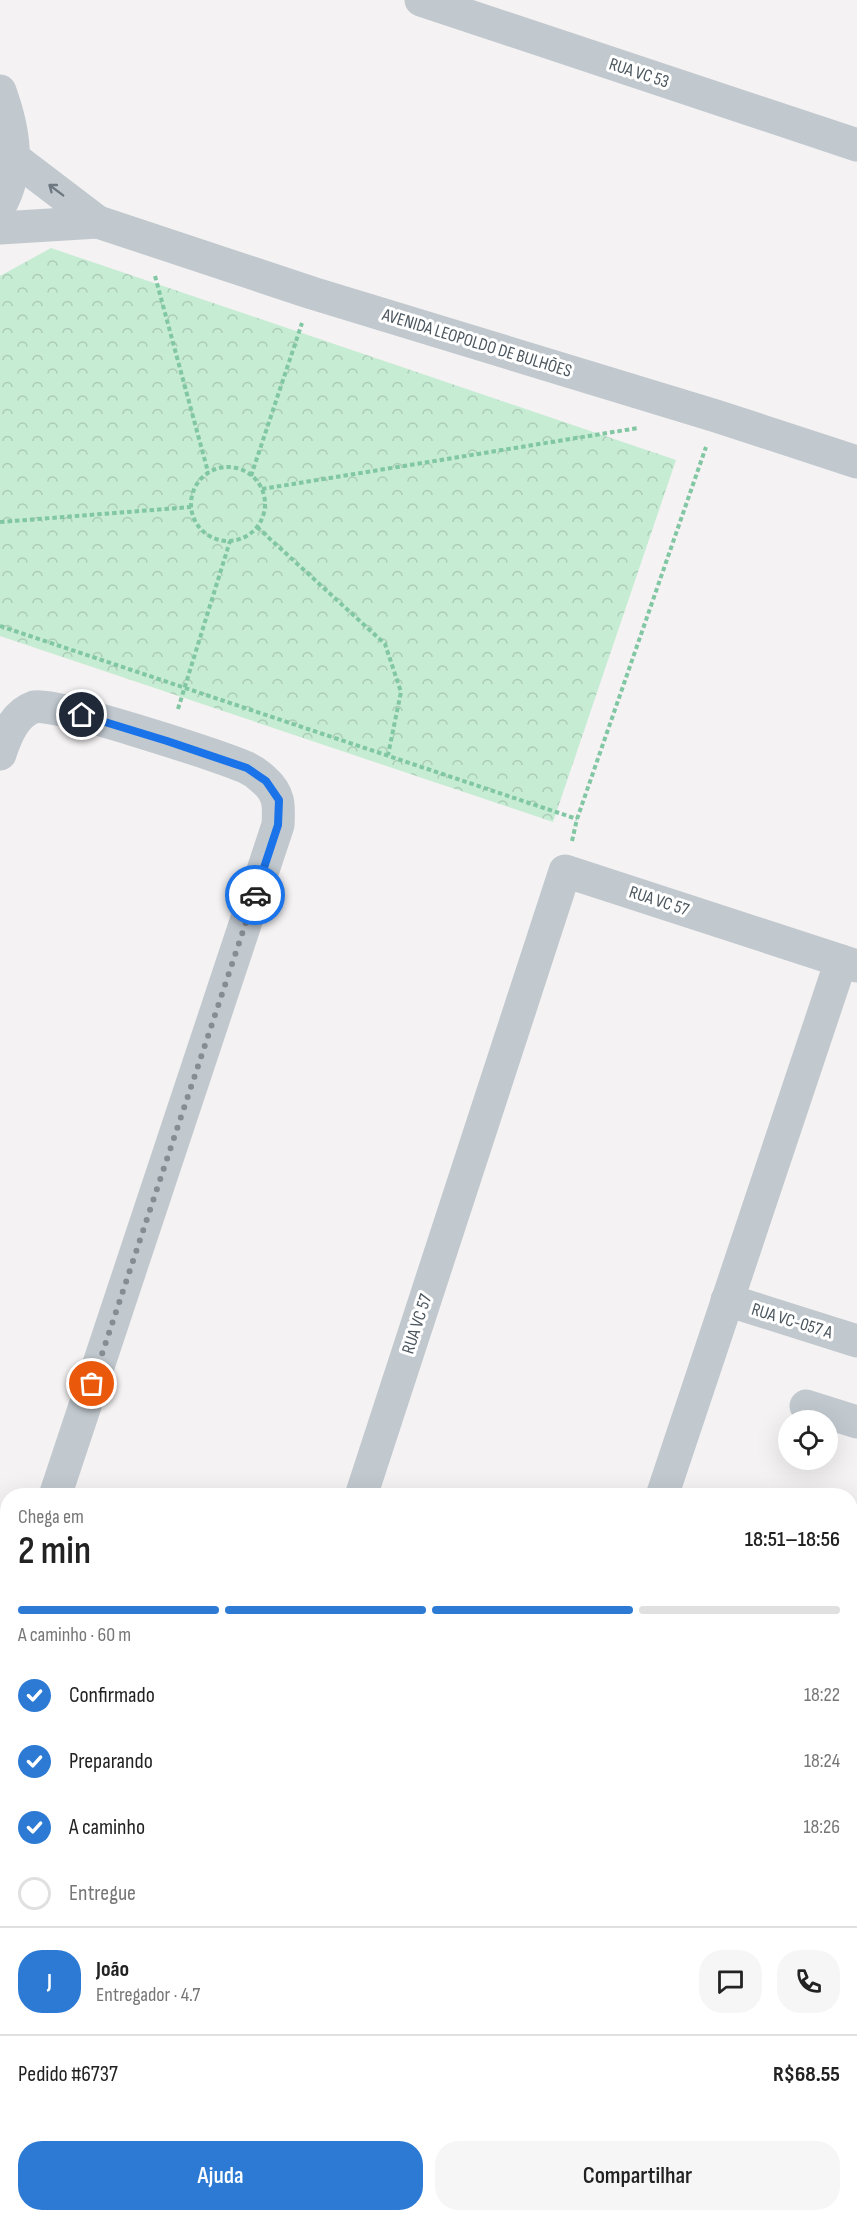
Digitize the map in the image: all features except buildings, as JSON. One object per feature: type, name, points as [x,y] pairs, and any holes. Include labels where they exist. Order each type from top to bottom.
[{"type":"street","name":"RUA VC 53","points":[[421,0],[857,145]]},
{"type":"street","points":[[0,91],[11,124],[14,158],[6,195],[0,206]]},
{"type":"street","name":"AVENIDA LEOPOLDO DE BULHÕES","points":[[14,158],[98,222],[312,293],[717,416],[857,462]]},
{"type":"street","name":"AVENIDA LEOPOLDO DE BULHÕES","points":[[0,228],[98,222]]},
{"type":"street","points":[[0,754],[14,720],[34,707],[61,709],[247,768],[266,781],[279,800],[278,825],[58,1488]]},
{"type":"street","name":"RUA VC 57","points":[[364,1488],[565,871],[849,963],[727,1300],[665,1488]]},
{"type":"street","name":"RUA VC-057 A","points":[[727,1300],[857,1341]]},
{"type":"street","points":[[806,1406],[857,1422]]},
{"type":"path","points":[[145,237],[208,472]]},
{"type":"path","points":[[251,477],[312,293]]},
{"type":"path","points":[[565,871],[577,819],[717,416]]},
{"type":"path","points":[[262,489],[647,427]]},
{"type":"path","points":[[229,466],[242,469],[251,477],[257,480],[262,489],[265,510],[257,527],[247,536],[230,541],[221,541],[209,536],[199,528],[191,507],[192,494],[201,478],[208,472],[229,466]]},
{"type":"path","points":[[0,522],[191,507]]},
{"type":"path","points":[[257,527],[385,644],[401,692],[388,755]]},
{"type":"path","points":[[167,741],[186,688],[230,541]]},
{"type":"path","points":[[0,626],[577,819]]},
{"type":"green space","points":[[51,248],[676,460],[553,822],[0,636],[0,276]]},
{"type":"way so far","points":[[92,1384],[255,895]]},
{"type":"route","points":[[82,715],[247,768],[266,781],[279,800],[278,825],[255,895]]}]
